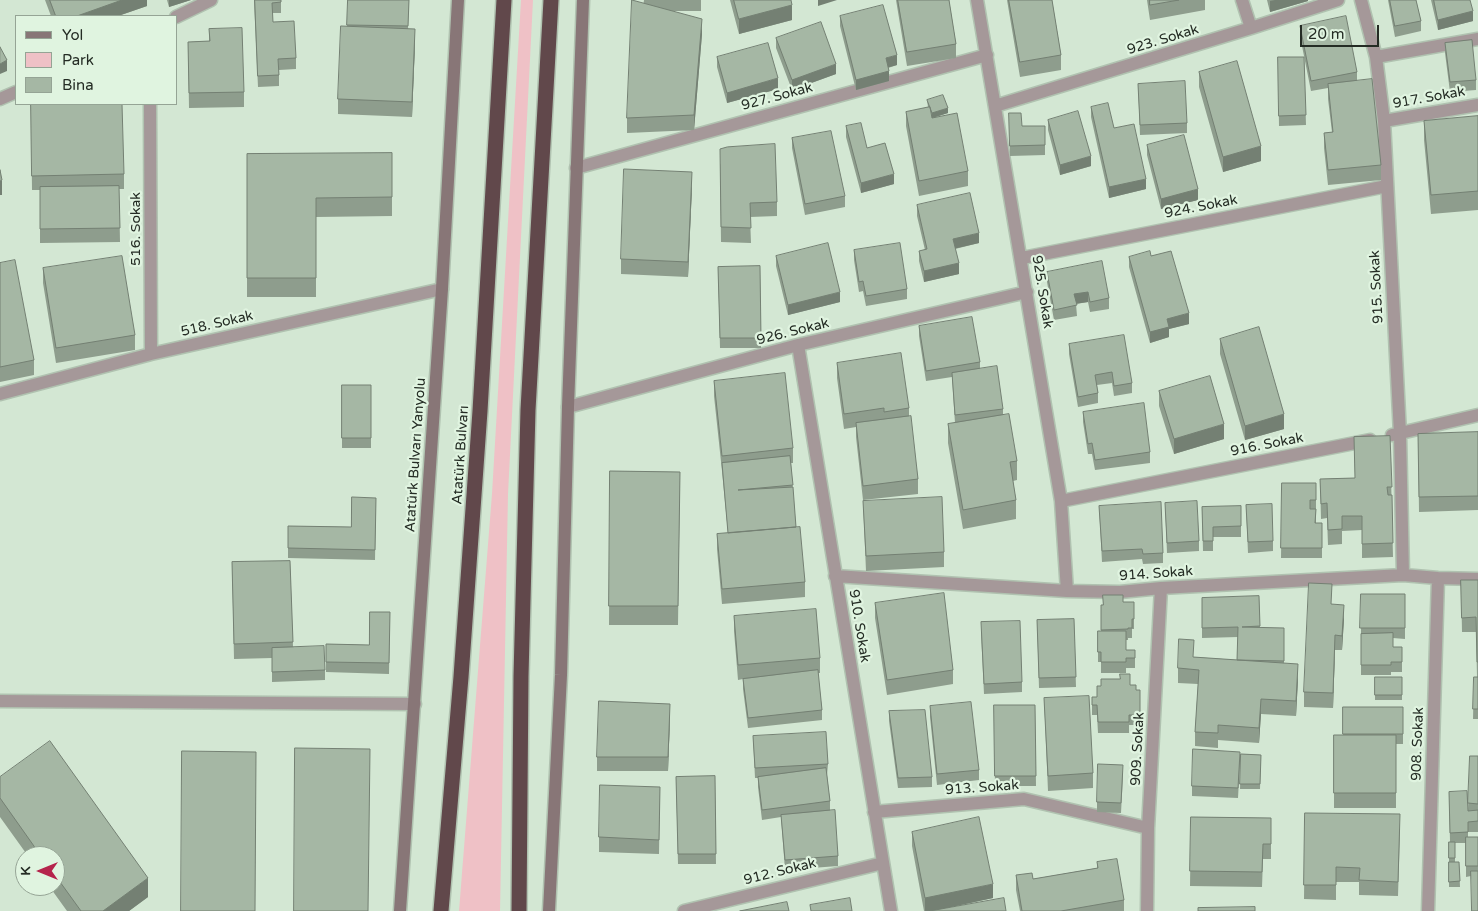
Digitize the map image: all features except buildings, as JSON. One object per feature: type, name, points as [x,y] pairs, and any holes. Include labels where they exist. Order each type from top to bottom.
[{"type":"highway","name":"Atatürk Bulvarı","points":[[441,911],[461,677],[480,411],[504,0]]},
{"type":"highway","points":[[519,911],[521,676],[528,410],[551,0]]},
{"type":"street","points":[[178,16],[211,0]]},
{"type":"street","name":"Atatürk Bulvarı Yanyolu","points":[[400,911],[442,289],[458,0]]},
{"type":"street","points":[[549,911],[561,675],[568,407],[583,0]]},
{"type":"street","name":"925. Sokak","points":[[978,0],[1061,501],[1067,591]]},
{"type":"street","points":[[1242,0],[1251,28]]},
{"type":"street","name":"923. Sokak","points":[[995,106],[1338,0]]},
{"type":"street","name":"915. Sokak","points":[[1361,0],[1376,57],[1384,121],[1400,434],[1403,575]]},
{"type":"street","points":[[1376,57],[1478,39]]},
{"type":"street","name":"927. Sokak","points":[[576,168],[987,55]]},
{"type":"street","points":[[0,99],[15,92]]},
{"type":"street","name":"516. Sokak","points":[[150,105],[151,354]]},
{"type":"street","name":"917. Sokak","points":[[1384,121],[1478,105]]},
{"type":"street","name":"924. Sokak","points":[[1022,258],[1387,186]]},
{"type":"street","name":"518. Sokak","points":[[0,394],[151,354],[442,289]]},
{"type":"street","name":"926. Sokak","points":[[568,407],[798,345],[1027,292]]},
{"type":"street","name":"910. Sokak","points":[[798,345],[890,911]]},
{"type":"street","name":"916. Sokak","points":[[1061,501],[1400,434],[1478,415]]},
{"type":"street","name":"914. Sokak","points":[[835,576],[1067,591],[1120,592],[1161,588],[1403,575],[1478,579]]},
{"type":"street","name":"908. Sokak","points":[[1428,911],[1438,578]]},
{"type":"street","name":"909. Sokak","points":[[1147,911],[1148,828],[1161,588]]},
{"type":"street","points":[[0,701],[415,704]]},
{"type":"street","name":"913. Sokak","points":[[874,812],[1024,799],[1148,828]]},
{"type":"street","name":"912. Sokak","points":[[684,911],[883,863]]},
{"type":"green space","points":[[521,0],[533,0],[508,494],[500,911],[459,911],[492,494]]}]
